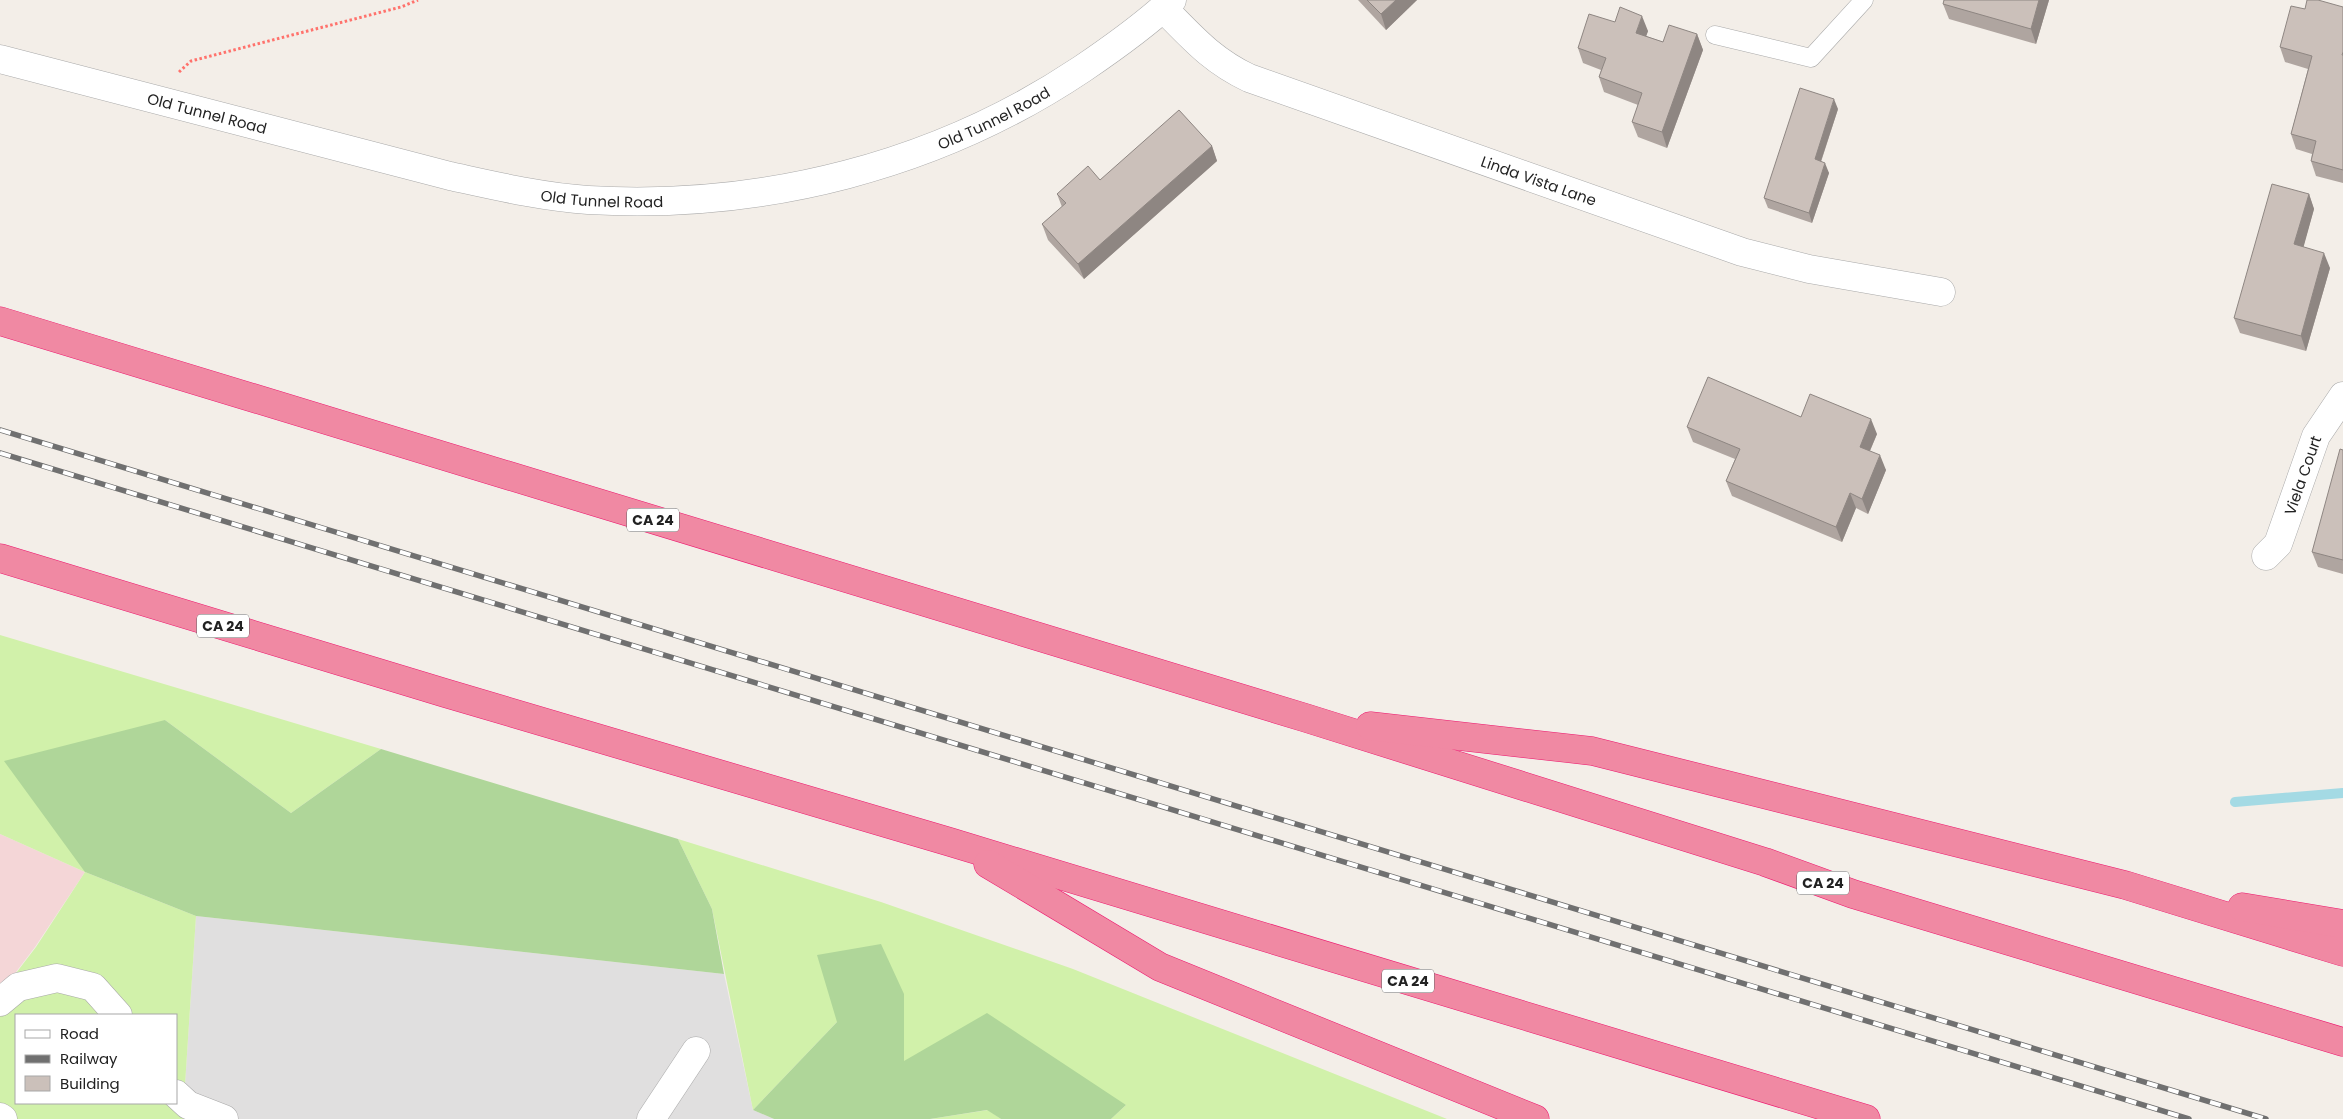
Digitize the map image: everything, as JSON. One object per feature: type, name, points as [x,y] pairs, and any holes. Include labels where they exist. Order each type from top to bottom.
[{"type":"highway","name":"CA 24","points":[[0,321],[1306,718],[1766,862],[1852,894],[2343,1042]]},
{"type":"highway","name":"CA 24","points":[[0,558],[455,696],[950,842],[1866,1119]]},
{"type":"highway","points":[[1306,718],[1592,751],[2125,885],[2343,952]]},
{"type":"highway","points":[[950,842],[1160,968],[1535,1119]]},
{"type":"highway","points":[[2125,885],[2343,924]]},
{"type":"street","name":"Old Tunnel Road","points":[[0,59],[450,176],[516,190],[587,200],[655,201],[722,197],[790,188],[859,173],[929,150],[996,120],[1054,88],[1111,49],[1167,4]]},
{"type":"street","name":"Linda Vista Lane","points":[[1167,4],[1206,51],[1225,67],[1249,78],[1742,252],[1809,269],[1941,292]]},
{"type":"street","name":"Viela Court","points":[[2266,556],[2278,544],[2316,436],[2343,396]]},
{"type":"street","points":[[0,1002],[18,987],[56,978],[93,987],[117,1014]]},
{"type":"street","points":[[651,1119],[696,1052]]},
{"type":"street","points":[[178,1096],[188,1105],[224,1119]]},
{"type":"street","points":[[0,1116],[3,1119]]},
{"type":"lane","points":[[1715,35],[1811,58],[1864,0]]},
{"type":"path","points":[[152,98],[191,62],[401,7],[418,0]]},
{"type":"shaded area","points":[[0,834],[85,872],[35,947],[0,993]]},
{"type":"shaded area","points":[[196,916],[724,974],[753,1110],[774,1119],[226,1119],[185,1085]]},
{"type":"green space","points":[[0,635],[381,749],[291,813],[165,720],[85,872],[0,834]]},
{"type":"green space","points":[[165,720],[291,813],[381,749],[678,839],[712,909],[724,974],[196,916],[85,872],[4,761]]},
{"type":"green space","points":[[678,839],[881,902],[1073,969],[1447,1119],[1111,1119],[1126,1105],[904,1061],[904,994],[837,1022],[753,1110],[712,909]]},
{"type":"green space","points":[[85,872],[196,916],[185,1085],[226,1119],[0,1119],[0,994],[36,947]]},
{"type":"green space","points":[[881,944],[904,994],[904,1061],[987,1013],[1126,1105],[1111,1119],[1001,1119],[987,1110],[930,1119],[774,1119],[753,1110],[837,1022],[817,955]]},
{"type":"green space","points":[[988,1110],[1001,1119],[930,1119]]},
{"type":"building","points":[[1367,0],[1396,0],[1381,14]]},
{"type":"building","points":[[1944,0],[2039,0],[2031,29],[1943,4]]},
{"type":"building","points":[[2307,0],[2318,0],[2343,7],[2343,170],[2311,161],[2316,141],[2291,134],[2312,56],[2280,47],[2291,6],[2305,9]]},
{"type":"building","points":[[1620,7],[1642,16],[1636,33],[1663,42],[1669,25],[1697,34],[1662,132],[1632,122],[1642,93],[1599,77],[1606,58],[1578,48],[1589,14],[1615,22]]},
{"type":"building","points":[[1800,88],[1834,99],[1815,159],[1825,163],[1809,213],[1764,198]]},
{"type":"building","points":[[1179,110],[1212,146],[1078,264],[1042,224],[1066,203],[1057,194],[1088,166],[1100,180]]},
{"type":"building","points":[[2272,184],[2309,194],[2294,244],[2324,253],[2301,336],[2234,318]]},
{"type":"building","points":[[1708,377],[1801,417],[1810,394],[1871,419],[1860,447],[1880,455],[1862,499],[1850,493],[1836,527],[1726,481],[1740,449],[1687,427]]},
{"type":"building","points":[[2340,449],[2343,450],[2343,560],[2312,552]]},
{"type":"waterway","points":[[2235,802],[2343,793]]},
{"type":"railway","points":[[0,430],[2266,1119]]},
{"type":"railway","points":[[0,453],[2189,1119]]}]
